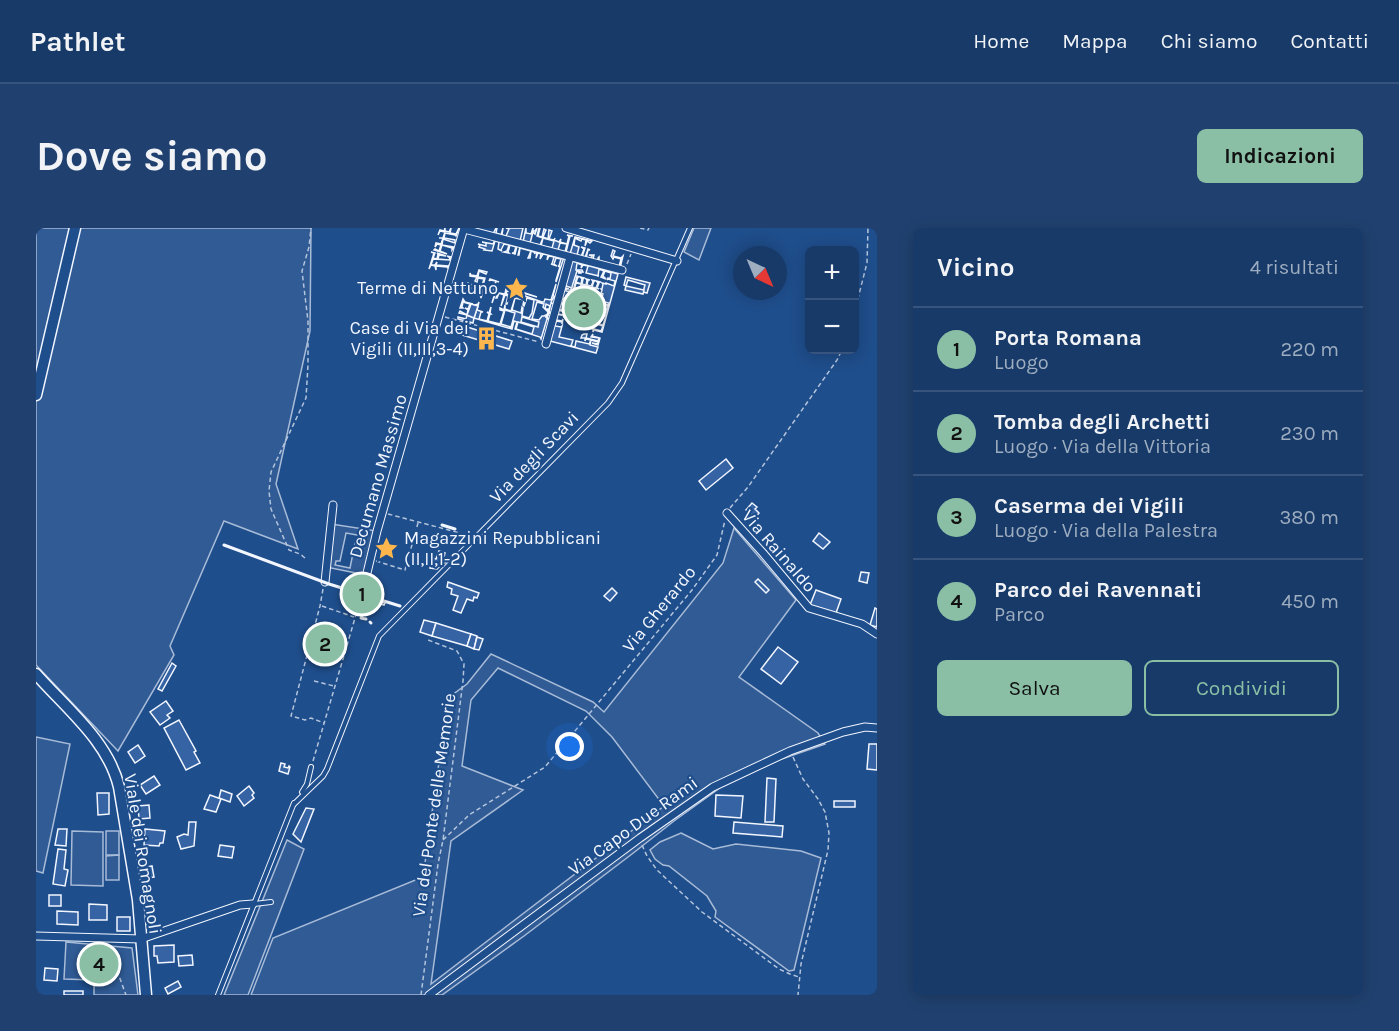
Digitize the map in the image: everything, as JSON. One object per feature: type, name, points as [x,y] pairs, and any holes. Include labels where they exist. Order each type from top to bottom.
[{"type":"main road","points":[[36,395],[75,228]]},
{"type":"main road","name":"Viale dei Romagnoli","points":[[36,675],[96,739],[114,769],[137,895],[146,995]]},
{"type":"street","points":[[566,228],[676,261]]},
{"type":"street","points":[[464,229],[622,270]]},
{"type":"street","name":"Decumano Massimo","points":[[362,594],[383,512],[464,229]]},
{"type":"street","points":[[546,344],[570,257]]},
{"type":"street","points":[[325,582],[333,505]]},
{"type":"street","name":"Via Rainaldo","points":[[727,513],[809,608],[862,624],[877,633]]},
{"type":"street","name":"Via Capo Due Rami","points":[[429,995],[640,838],[713,787],[790,751],[843,732],[865,727],[877,728]]},
{"type":"street","points":[[36,936],[141,939],[240,905],[253,904]]},
{"type":"lane","name":"Via degli Scavi","points":[[294,804],[327,770],[380,636],[608,403],[622,383],[690,228]]},
{"type":"lane","name":"Via degli Scavi","points":[[218,995],[294,804],[307,784],[311,767]]},
{"type":"lane","points":[[253,904],[271,902]]},
{"type":"path","points":[[305,558],[289,550],[271,509],[269,491],[271,472],[306,398],[308,321],[302,271],[309,247],[311,228]]},
{"type":"path","points":[[640,228],[648,230],[649,228]]},
{"type":"path","points":[[858,300],[867,263],[868,228]]},
{"type":"path","points":[[622,270],[628,262],[633,247]]},
{"type":"path","points":[[449,282],[479,291]]},
{"type":"path","points":[[440,315],[546,344]]},
{"type":"path","name":"Via Gherardo","points":[[442,840],[469,815],[545,767],[684,599],[717,555],[727,513],[748,487],[840,354]]},
{"type":"path","points":[[383,512],[460,533]]},
{"type":"path","points":[[370,559],[405,570],[418,523]]},
{"type":"path","points":[[325,582],[291,716],[305,720],[311,718],[325,723]]},
{"type":"path","points":[[311,767],[362,594]]},
{"type":"path","points":[[320,606],[355,617]]},
{"type":"path","points":[[315,624],[324,624],[329,627],[332,631],[328,638],[348,642]]},
{"type":"path","name":"Via del Ponte delle Memorie","points":[[421,995],[464,664],[457,651],[428,640]]},
{"type":"path","points":[[314,681],[335,687]]},
{"type":"path","points":[[790,751],[803,779],[825,813],[829,833],[828,850],[801,964],[798,995]]},
{"type":"path","points":[[640,838],[647,856],[657,870],[702,912],[779,969],[800,977]]},
{"type":"path","points":[[95,938],[119,976],[126,995]]},
{"type":"shaded area","points":[[36,228],[311,228],[310,331],[276,484],[298,549],[224,521],[170,646],[174,655],[118,751],[36,665]]},
{"type":"shaded area","points":[[694,228],[711,228],[699,260],[684,252]]},
{"type":"shaded area","points":[[331,524],[377,531],[366,575],[326,567]],"holes":[[[346,533],[363,536],[361,544],[355,543],[350,568],[335,565],[336,561],[340,561]]]},
{"type":"shaded area","points":[[734,528],[796,600],[739,677],[818,733],[825,744],[779,760],[720,788],[442,995],[251,995],[273,938],[423,877],[448,698],[467,684],[491,654],[593,702],[604,712],[723,563]],"holes":[[[498,668],[586,711],[612,737],[664,806],[431,984],[451,841],[523,790],[462,766],[471,700]]]},
{"type":"shaded area","points":[[36,737],[70,744],[43,873],[36,871]]},
{"type":"shaded area","points":[[72,831],[103,832],[103,886],[71,885]]},
{"type":"shaded area","points":[[106,831],[119,831],[119,855],[106,855]]},
{"type":"shaded area","points":[[681,833],[713,849],[736,844],[801,851],[821,858],[794,970],[789,971],[715,917],[716,911],[707,896],[669,866],[655,859],[650,850],[660,842]]},
{"type":"shaded area","points":[[287,840],[304,849],[248,995],[224,995]]},
{"type":"shaded area","points":[[119,855],[119,880],[106,880],[106,856]]},
{"type":"shaded area","points":[[66,942],[132,948],[138,995],[94,995],[94,980],[64,979]]},
{"type":"building","points":[[445,228],[445,231],[449,232],[451,228],[450,233],[456,234],[459,228],[456,236],[445,233],[444,238],[455,240],[455,243],[443,239],[440,251],[447,254],[434,250],[439,251],[441,245],[437,244],[435,247],[436,243],[441,244],[445,232],[440,231],[438,235],[440,230],[444,231]]},
{"type":"building","points":[[496,228],[496,233],[501,235],[503,228],[502,235],[506,236],[509,229],[506,228],[523,228],[520,241],[493,234]]},
{"type":"building","points":[[526,228],[526,233],[531,234],[533,228],[535,231],[537,228],[535,234],[533,232],[530,243],[540,245],[543,238],[537,236],[540,228],[538,236],[542,237],[544,229],[546,230],[543,237],[548,239],[549,230],[552,231],[549,239],[559,242],[561,239],[560,242],[567,244],[569,236],[567,235],[573,236],[570,236],[566,252],[570,254],[575,237],[592,241],[590,243],[587,241],[585,246],[586,240],[581,241],[575,238],[574,245],[579,247],[577,255],[581,257],[584,249],[581,247],[585,248],[582,257],[585,258],[588,249],[590,250],[586,258],[591,259],[592,256],[589,255],[594,255],[593,259],[598,261],[599,257],[599,261],[619,267],[621,259],[614,257],[613,259],[611,256],[613,250],[615,251],[613,256],[621,258],[623,256],[620,268],[523,242]],"holes":[[[543,238],[554,241],[552,248],[541,246]],[[560,243],[567,244],[565,252],[558,250]]]},
{"type":"building","points":[[495,240],[517,246],[515,254],[512,253],[516,247],[510,245],[509,253],[504,252],[507,251],[509,245],[504,244],[502,251],[498,249],[499,242],[495,241],[492,251],[484,250],[478,244],[486,246],[486,243],[482,242],[493,244]]},
{"type":"building","points":[[520,247],[564,257],[556,282],[561,259],[556,258],[554,264],[557,266],[551,264],[554,257],[549,256],[547,260],[548,255],[543,254],[540,259],[541,254],[538,253],[536,258],[537,252],[535,254],[520,248],[518,255]]},
{"type":"building","points":[[431,252],[435,253],[433,258],[437,259],[437,253],[446,256],[439,255],[438,259],[447,260],[433,259],[429,269],[434,253]]},
{"type":"building","points":[[572,261],[618,274],[602,332],[594,330],[593,332],[593,329],[594,327],[601,331],[603,326],[596,324],[594,326],[595,323],[603,325],[606,316],[599,314],[597,316],[598,311],[606,315],[607,310],[599,309],[600,306],[607,309],[608,306],[600,305],[601,303],[609,305],[601,301],[603,294],[601,289],[602,283],[614,286],[615,281],[607,280],[608,278],[610,279],[611,273],[605,271],[603,276],[606,279],[601,277],[604,271],[599,269],[598,276],[586,273],[588,266],[583,265],[581,268],[582,265],[577,263],[576,270],[583,272],[577,271],[572,288],[566,286],[565,288],[569,289],[566,291],[571,292],[568,301],[562,298],[561,303],[567,305],[568,303],[567,307],[561,304],[559,309],[565,311],[566,309],[565,312],[558,310]]},
{"type":"building","points":[[479,270],[487,272],[486,274],[479,271],[478,277],[485,278],[482,289],[489,290],[483,290],[481,298],[480,294],[473,294],[474,289],[466,288],[468,283],[474,286],[475,283],[475,287],[481,288],[484,279],[478,278],[477,282],[475,281],[477,277],[470,276],[470,273],[477,276]]},
{"type":"building","points":[[580,277],[584,278],[582,284],[586,285],[586,279],[590,280],[587,285],[591,286],[592,280],[595,281],[592,287],[596,288],[593,299],[595,289],[582,285],[580,295],[576,292],[579,292],[582,279]]},
{"type":"building","points":[[626,277],[650,283],[647,293],[643,292],[645,285],[628,280],[626,286],[624,285]]},
{"type":"building","points":[[507,284],[512,285],[511,291],[522,294],[522,292],[537,297],[523,293],[523,295],[507,291],[506,294],[524,298],[525,296],[544,302],[545,299],[551,300],[556,284],[553,296],[557,297],[552,300],[549,312],[552,313],[549,313],[547,318],[551,319],[547,319],[541,339],[515,329],[517,322],[514,321],[512,329],[474,318],[478,306],[477,310],[483,312],[479,319],[487,321],[489,314],[487,312],[489,313],[491,307],[488,321],[500,324],[504,311],[500,308],[504,310],[505,305],[505,309],[511,311],[515,298],[509,296],[506,304],[508,296],[505,295],[501,306],[504,295],[500,293],[505,294]],"holes":[[[515,298],[524,300],[524,306],[527,298],[534,300],[529,318],[522,316],[522,307],[521,313],[512,310]],[[537,302],[544,304],[545,309],[546,304],[550,306],[546,318],[546,315],[539,320],[532,319]],[[505,310],[515,313],[511,327],[501,324]],[[522,317],[539,322],[538,327],[521,322]],[[518,322],[534,327],[532,334],[516,329]]]},
{"type":"building","points":[[626,286],[644,290],[643,294],[625,290]]},
{"type":"building","points":[[463,299],[473,304],[467,315],[468,310],[465,308],[468,309],[470,304],[463,302],[463,308],[460,308]]},
{"type":"building","points":[[471,304],[478,306],[474,318],[467,315]]},
{"type":"building","points":[[557,314],[556,320],[562,321],[563,319],[562,324],[556,321],[555,326],[562,326],[559,337],[573,340],[571,346],[575,347],[576,341],[589,344],[591,340],[590,345],[598,347],[596,353],[550,341]]},
{"type":"building","points":[[467,315],[474,318],[473,323],[458,319],[458,317],[466,319]]},
{"type":"building","name":"Case di Via dei Vigili (II,III,3-4)","points":[[464,326],[512,341],[509,349],[462,335]]},
{"type":"building","points":[[587,334],[586,338],[598,341],[599,338],[591,337],[593,334],[592,336],[600,338],[598,345],[592,343],[598,344],[598,342],[586,339],[585,341],[585,338],[581,338],[582,335]]},
{"type":"building","points":[[726,459],[733,468],[706,490],[699,481]]},
{"type":"building","points":[[752,503],[757,507],[755,509],[759,513],[755,518],[746,510]]},
{"type":"building","points":[[819,533],[830,542],[823,549],[813,541]]},
{"type":"building","points":[[439,551],[445,553],[446,562],[441,562],[437,569],[430,568],[431,562],[434,562],[433,558],[436,559]]},
{"type":"building","points":[[861,572],[869,573],[867,583],[859,581]]},
{"type":"building","points":[[758,579],[769,590],[766,593],[755,582]]},
{"type":"building","points":[[448,582],[479,593],[473,601],[467,599],[461,613],[453,610],[458,596],[451,594],[452,589],[447,587]]},
{"type":"building","points":[[612,588],[617,593],[610,601],[604,596]]},
{"type":"building","points":[[816,590],[841,599],[836,613],[810,605]]},
{"type":"building","points":[[368,592],[380,597],[375,596],[374,600],[385,603],[384,605],[371,601],[373,596]]},
{"type":"building","points":[[875,608],[877,609],[877,627],[870,625]]},
{"type":"building","points":[[424,620],[436,623],[432,636],[420,632]]},
{"type":"building","points":[[436,623],[471,634],[467,646],[432,636]]},
{"type":"building","points":[[471,634],[477,636],[474,649],[467,646]]},
{"type":"building","points":[[477,637],[483,639],[479,650],[474,649]]},
{"type":"building","points":[[778,647],[798,662],[781,684],[761,669]]},
{"type":"building","points":[[172,663],[176,666],[162,691],[158,689]]},
{"type":"building","points":[[166,701],[173,711],[167,715],[170,718],[160,725],[150,712]]},
{"type":"building","points":[[179,720],[200,763],[186,770],[164,728]]},
{"type":"building","points":[[869,744],[877,744],[877,770],[867,769]]},
{"type":"building","points":[[138,745],[145,756],[135,763],[128,752]]},
{"type":"building","points":[[281,763],[285,764],[284,767],[290,767],[288,774],[279,771]]},
{"type":"building","points":[[154,776],[160,785],[146,794],[140,785]]},
{"type":"building","points":[[767,778],[776,779],[774,822],[765,822]]},
{"type":"building","points":[[249,786],[254,793],[252,795],[254,798],[244,806],[237,796]]},
{"type":"building","points":[[221,790],[232,794],[230,802],[219,798]]},
{"type":"building","points":[[97,793],[109,793],[109,814],[98,815]]},
{"type":"building","points":[[210,795],[221,799],[216,812],[204,809]]},
{"type":"building","points":[[716,795],[743,796],[741,818],[715,816]]},
{"type":"building","points":[[834,801],[855,801],[855,807],[834,807]]},
{"type":"building","points":[[149,805],[150,818],[139,819],[138,806]]},
{"type":"building","points":[[306,808],[314,809],[301,842],[293,834]]},
{"type":"building","points":[[189,822],[196,822],[194,846],[181,849],[177,837],[188,835]]},
{"type":"building","points":[[734,822],[783,826],[782,837],[733,833]]},
{"type":"building","points":[[58,829],[67,829],[66,846],[55,845]]},
{"type":"building","points":[[145,829],[165,831],[163,843],[159,846],[144,845]]},
{"type":"building","points":[[220,845],[234,847],[232,858],[218,856]]},
{"type":"building","points":[[58,849],[66,850],[64,869],[68,870],[65,886],[53,884]]},
{"type":"building","points":[[152,866],[154,877],[139,879],[137,869]]},
{"type":"building","points":[[49,895],[61,895],[61,906],[49,906]]},
{"type":"building","points":[[89,904],[107,905],[107,920],[89,920]]},
{"type":"building","points":[[57,911],[78,912],[78,925],[57,924]]},
{"type":"building","points":[[117,917],[130,917],[130,931],[117,931]]},
{"type":"building","points":[[174,945],[174,962],[158,963],[157,956],[154,956],[154,946]]},
{"type":"building","points":[[192,955],[193,965],[179,966],[178,956]]},
{"type":"building","points":[[45,968],[58,969],[57,981],[44,980]]},
{"type":"building","points":[[178,981],[181,987],[168,994],[165,988]]},
{"type":"building","points":[[64,991],[83,991],[83,995],[64,995]]},
{"type":"wall","points":[[442,525],[455,529]]},
{"type":"wall","points":[[224,545],[329,584],[400,606]]},
{"type":"wall","points":[[362,616],[361,618],[366,619]]},
{"type":"place","name":"Terme di Nettuno","points":[[516,288]]},
{"type":"place","name":"Caserma dei Vigili","points":[[584,308]]},
{"type":"place","name":"Case di Via dei Vigili (II,III,3-4)","points":[[487,338]]},
{"type":"place","name":"Magazzini Repubblicani (II,II,1-2)","points":[[386,548]]},
{"type":"place","name":"Porta Romana","points":[[362,594]]},
{"type":"place","name":"Tomba degli Archetti","points":[[325,644]]},
{"type":"place","name":"Parco dei Ravennati","points":[[99,964]]}]
